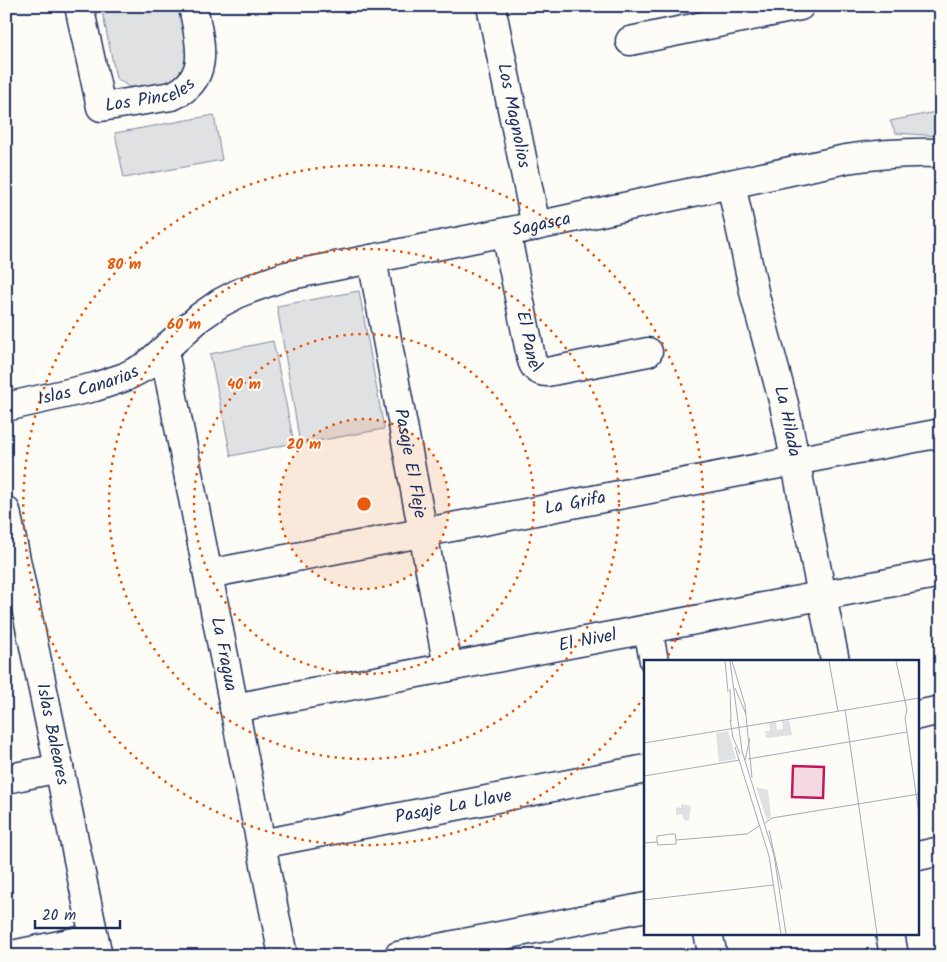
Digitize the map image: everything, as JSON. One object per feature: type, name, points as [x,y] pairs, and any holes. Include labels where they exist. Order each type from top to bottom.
[{"type":"street","name":"Los Pinceles","points":[[79,6],[100,107],[172,96],[188,86],[201,62],[201,49],[193,6]]},
{"type":"street","name":"Los Magnolios","points":[[491,6],[536,226]]},
{"type":"street","points":[[630,41],[703,16],[800,6]]},
{"type":"street","name":"Sagasca","points":[[164,351],[200,317],[241,292],[286,276],[536,226],[846,159],[882,154],[941,153]]},
{"type":"street","name":"La Hilada","points":[[730,184],[748,269],[774,362],[835,660]]},
{"type":"street","name":"El Panel","points":[[506,232],[534,367],[547,372],[648,352]]},
{"type":"street","name":"Pasaje El Fleje","points":[[372,259],[448,667]]},
{"type":"street","name":"Islas Canarias","points":[[6,407],[110,383],[146,366],[164,351]]},
{"type":"street","name":"La Fragua","points":[[164,351],[283,956]]},
{"type":"street","name":"La Grifa","points":[[208,574],[941,433]]},
{"type":"street","name":"Islas Baleares","points":[[6,511],[16,603],[59,768],[96,947]]},
{"type":"street","name":"El Nivel","points":[[234,708],[941,573]]},
{"type":"street","points":[[648,629],[654,660]]},
{"type":"street","points":[[920,715],[941,710]]},
{"type":"street","points":[[6,779],[59,768]]},
{"type":"street","name":"Pasaje La Llave","points":[[261,844],[644,769]]},
{"type":"street","points":[[920,856],[941,852]]},
{"type":"street","points":[[398,956],[644,907]]},
{"type":"street","points":[[708,934],[713,956]]},
{"type":"street","points":[[890,934],[894,956]]},
{"type":"street","points":[[7,956],[96,947]]},
{"type":"shaded area","points":[[101,6],[179,6],[191,67],[177,82],[132,89],[116,78]]},
{"type":"shaded area","points":[[941,111],[941,136],[896,133],[890,121]]},
{"type":"shaded area","points":[[214,115],[222,160],[124,178],[115,133]]},
{"type":"shaded area","points":[[359,291],[384,429],[300,444],[277,306]]},
{"type":"shaded area","points":[[273,341],[294,443],[231,456],[210,354]]}]
